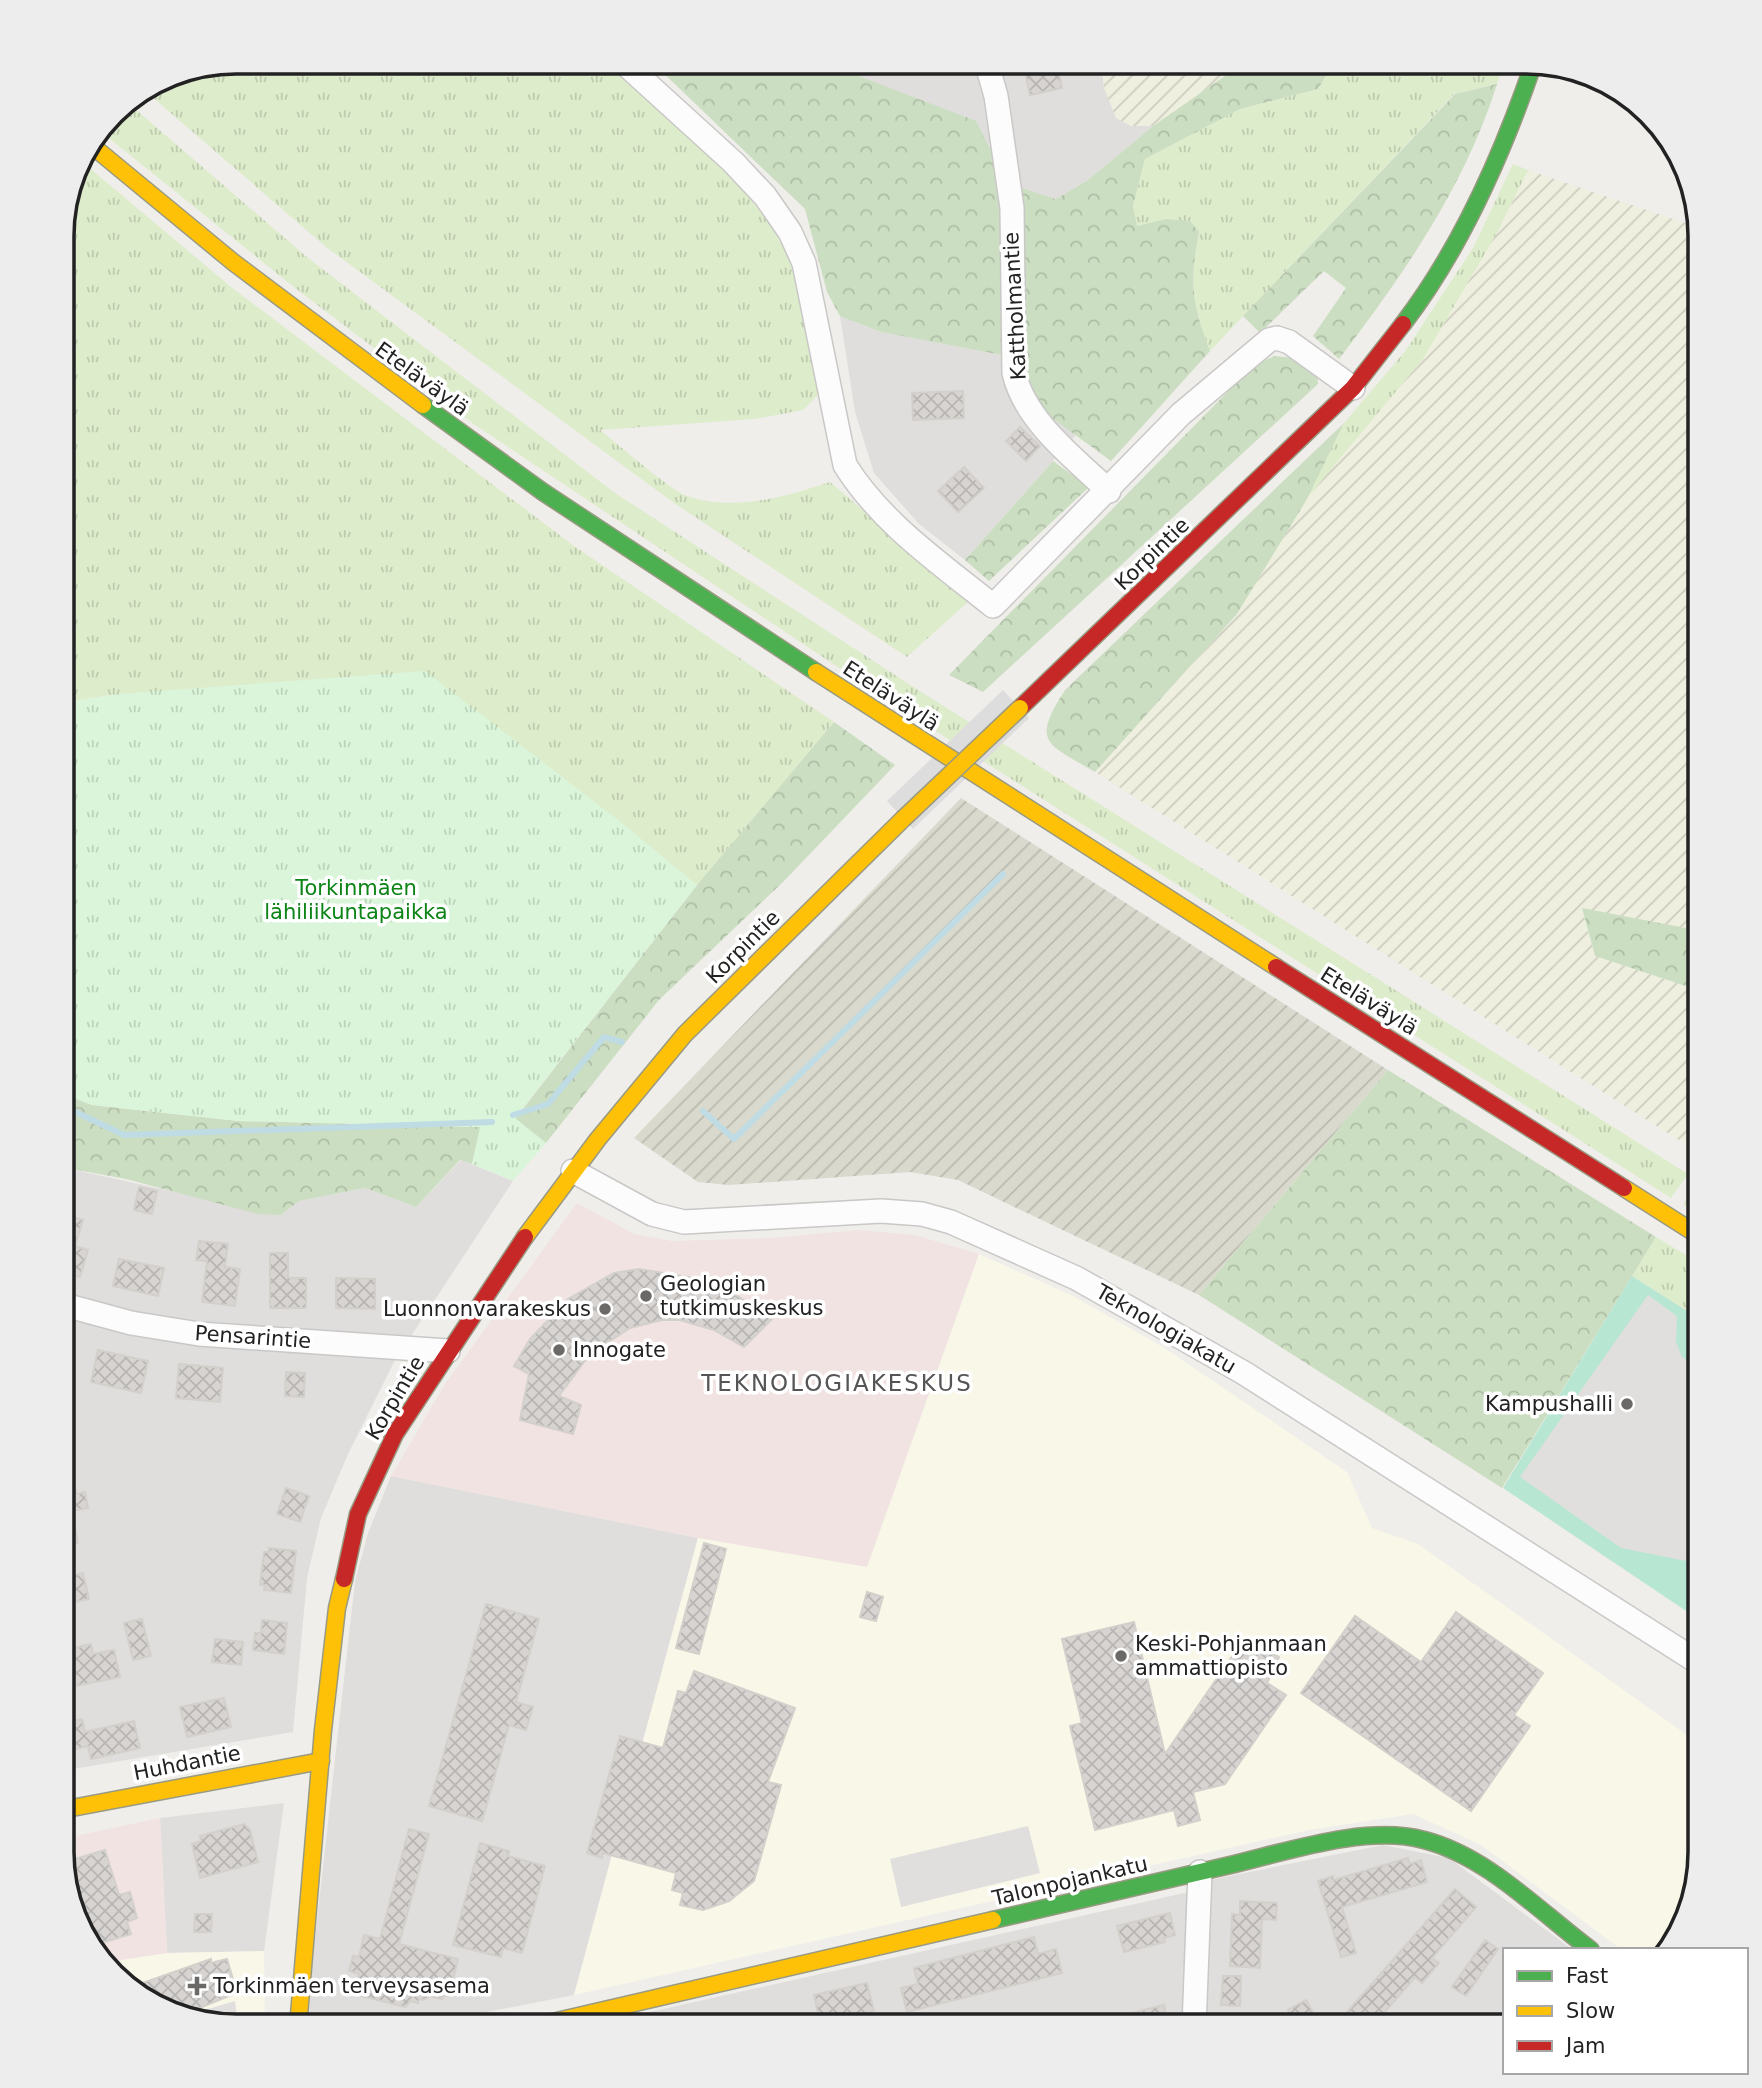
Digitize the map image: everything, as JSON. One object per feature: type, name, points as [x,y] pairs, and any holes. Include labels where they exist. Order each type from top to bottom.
[{"type":"main road","name":"Korpintie","points":[[299,2014],[337,1608],[358,1514],[395,1434],[503,1266],[573,1171],[685,1034],[904,819],[1353,388],[1422,299],[1465,223],[1516,116],[1530,74]]},
{"type":"main road","name":"Eteläväylä","points":[[98,150],[233,262],[367,365],[543,492],[916,738],[1688,1229]]},
{"type":"main road","name":"Huhdantie","points":[[74,1808],[321,1761]]},
{"type":"main road","name":"Talonpojankatu","points":[[584,2014],[1326,1843],[1371,1836],[1424,1839],[1470,1860],[1588,1948]]},
{"type":"street","points":[[636,74],[733,162],[765,196],[790,232],[804,263],[845,465],[860,490],[924,550],[993,606],[1110,491],[1181,414],[1269,340],[1277,338],[1289,342],[1353,388]]},
{"type":"street","name":"Kattholmantie","points":[[990,74],[996,96],[1012,208],[1017,386],[1028,406],[1053,436],[1110,491]]},
{"type":"street","name":"Teknologiakatu","points":[[573,1171],[652,1214],[684,1222],[881,1211],[922,1214],[950,1222],[1076,1278],[1244,1373],[1688,1656]]},
{"type":"street","name":"Pensarintie","points":[[74,1308],[131,1323],[199,1334],[448,1351]]},
{"type":"street","points":[[1195,2014],[1200,1872]]},
{"type":"street","points":[[612,2007],[617,2014]]},
{"type":"shaded area","points":[[833,74],[1102,74],[1104,88],[1131,126],[1153,126],[1088,180],[1056,199],[1007,183]]},
{"type":"shaded area","points":[[840,316],[881,332],[1007,356],[1037,407],[1076,435],[965,560],[919,524],[874,473],[855,412]]},
{"type":"shaded area","points":[[961,798],[1388,1070],[1199,1295],[958,1180],[910,1172],[729,1185],[698,1182],[634,1138]]},
{"type":"shaded area","points":[[461,1160],[513,1181],[394,1362],[348,1454],[321,1518],[307,1578],[293,1732],[74,1769],[74,1170],[281,1215],[299,1201],[365,1188],[416,1207]]},
{"type":"shaded area","points":[[577,1203],[634,1234],[672,1241],[772,1238],[858,1230],[915,1235],[979,1254],[867,1568],[698,1538],[391,1476],[445,1384]]},
{"type":"shaded area","name":"Keski-Pohjanmaan ammattiopisto","points":[[979,1254],[1071,1295],[1163,1347],[1347,1472],[1372,1528],[1418,1544],[1688,1736],[1687,1874],[1680,1905],[1672,1924],[1657,1948],[1619,1948],[1481,1845],[1413,1814],[1309,1830],[574,1995],[698,1538],[867,1567]]},
{"type":"shaded area","name":"Kampushalli","points":[[1648,1295],[1677,1316],[1676,1342],[1682,1357],[1688,1361],[1688,1561],[1621,1548],[1520,1477]]},
{"type":"shaded area","points":[[391,1476],[698,1538],[574,1995],[477,2014],[309,2014],[312,1965],[355,1581],[368,1533]]},
{"type":"shaded area","points":[[284,1803],[264,1951],[167,1953],[160,1818]]},
{"type":"shaded area","points":[[160,1818],[167,1953],[116,1961],[107,1951],[90,1924],[79,1895],[75,1874],[74,1836]]},
{"type":"shaded area","points":[[1028,1826],[1040,1873],[901,1907],[890,1859]]},
{"type":"shaded area","points":[[1383,1845],[1449,1858],[1570,1948],[1503,1948],[1503,2014],[1205,2014],[1210,1880]]},
{"type":"shaded area","points":[[1189,1892],[1185,2014],[641,2014]]},
{"type":"shaded area","name":"Torkinmäen terveysasema","points":[[264,1951],[265,2014],[214,2013],[183,2006],[145,1987],[116,1961],[167,1953]]},
{"type":"shaded area","points":[[235,2001],[237,2014],[214,2013],[202,2011]]},
{"type":"green space","points":[[224,74],[621,74],[716,159],[741,187],[784,247],[802,291],[820,393],[803,410],[755,419],[600,430],[679,492],[705,501],[759,501],[830,482],[969,601],[907,657],[674,503],[326,247],[152,97],[183,82]]},
{"type":"green space","points":[[664,74],[859,76],[976,121],[1007,183],[1056,199],[1088,180],[1153,126],[1228,74],[1327,74],[1318,89],[1240,109],[1145,159],[1133,206],[1137,226],[1166,219],[1190,221],[1199,232],[1194,265],[1194,293],[1210,351],[1111,461],[1037,407],[1007,356],[881,332],[840,316],[827,292],[805,209]]},
{"type":"green space","points":[[1102,74],[1228,74],[1153,126],[1131,126],[1116,118],[1104,88]]},
{"type":"green space","points":[[1327,74],[1501,74],[1497,84],[1454,94],[1210,351],[1194,293],[1194,265],[1199,232],[1166,219],[1137,227],[1133,207],[1145,159],[1240,109],[1318,89]]},
{"type":"green space","points":[[1497,84],[1468,157],[1430,228],[1409,262],[1339,359],[1313,336],[1346,288],[1324,271],[1260,333],[1243,316],[1455,94]]},
{"type":"green space","points":[[135,109],[308,258],[615,493],[915,688],[1688,1174],[1671,1198],[893,704],[475,425],[295,288],[107,137],[121,121]]},
{"type":"green space","points":[[1513,164],[1528,170],[1497,233],[1423,359],[1307,498],[1344,423],[1406,350],[1473,248]]},
{"type":"green space","points":[[89,167],[231,287],[574,546],[834,722],[697,885],[554,771],[118,694],[74,701],[74,224],[82,183]]},
{"type":"green space","points":[[1528,170],[1687,224],[1688,929],[1582,909],[1595,956],[1688,987],[1688,1146],[1095,772],[1237,614],[1307,498],[1351,443],[1497,233]]},
{"type":"green space","points":[[1275,356],[1301,359],[1317,371],[1318,384],[983,692],[949,675],[1254,365]]},
{"type":"green space","points":[[1344,423],[1307,499],[1237,614],[1095,772],[1056,748],[1049,741],[1048,722],[1065,690]]},
{"type":"green space","points":[[1053,461],[1089,487],[989,581],[965,560]]},
{"type":"green space","name":"Torkinmäen lähiliikuntapaikka","points":[[425,671],[627,827],[697,885],[515,1118],[546,1143],[513,1181],[472,1164],[480,1127],[239,1121],[92,1105],[74,1098],[74,701],[118,694]]},
{"type":"green space","points":[[834,722],[895,765],[784,881],[659,1000],[546,1143],[515,1119],[697,885]]},
{"type":"green space","points":[[1582,908],[1688,928],[1688,987],[1595,956]]},
{"type":"green space","points":[[1388,1070],[1656,1237],[1502,1488],[1199,1295]]},
{"type":"green space","points":[[74,1098],[92,1105],[239,1121],[481,1127],[472,1164],[460,1160],[416,1207],[365,1188],[299,1201],[281,1215],[258,1214],[126,1179],[74,1169]]},
{"type":"green space","points":[[1656,1237],[1688,1256],[1688,1312],[1632,1276]]},
{"type":"green space","name":"Kampushalli","points":[[1632,1276],[1688,1312],[1688,1612],[1503,1488]]},
{"type":"pier","points":[[1003,690],[1029,718],[913,829],[887,801]]},
{"type":"building","points":[[1025,74],[1059,74],[1062,88],[1030,95]]},
{"type":"building","points":[[963,391],[964,418],[913,420],[912,393]]},
{"type":"building","points":[[1020,427],[1040,446],[1026,461],[1006,441]]},
{"type":"building","points":[[964,467],[984,488],[958,512],[938,491]]},
{"type":"building","points":[[139,1187],[157,1191],[152,1214],[134,1210]]},
{"type":"building","points":[[74,1217],[83,1220],[75,1246],[88,1250],[80,1277],[74,1275]]},
{"type":"building","points":[[199,1241],[228,1244],[225,1267],[240,1269],[235,1306],[202,1302],[207,1261],[196,1260]]},
{"type":"building","points":[[270,1253],[288,1253],[288,1278],[306,1278],[306,1308],[270,1308]]},
{"type":"building","points":[[119,1259],[164,1268],[158,1296],[113,1286]]},
{"type":"building","name":"Innogate","points":[[639,1269],[713,1281],[773,1318],[744,1347],[714,1330],[680,1320],[662,1320],[630,1328],[590,1354],[559,1396],[581,1405],[573,1434],[520,1420],[529,1374],[514,1366],[530,1339],[568,1299],[614,1273]]},
{"type":"building","points":[[336,1278],[375,1279],[375,1309],[336,1308]]},
{"type":"building","points":[[98,1350],[148,1361],[141,1393],[91,1382]]},
{"type":"building","points":[[179,1364],[223,1368],[220,1402],[176,1398]]},
{"type":"building","points":[[286,1372],[305,1373],[304,1397],[285,1396]]},
{"type":"building","points":[[74,1488],[77,1494],[85,1492],[88,1508],[74,1511]]},
{"type":"building","points":[[286,1488],[309,1496],[300,1522],[277,1514]]},
{"type":"building","points":[[74,1522],[78,1543],[74,1544]]},
{"type":"building","points":[[704,1543],[726,1549],[699,1654],[676,1648]]},
{"type":"building","points":[[269,1548],[296,1551],[291,1593],[264,1590],[265,1585],[260,1585],[264,1552],[269,1552]]},
{"type":"building","points":[[83,1573],[89,1599],[74,1602],[74,1575]]},
{"type":"building","points":[[867,1592],[883,1597],[876,1621],[860,1617]]},
{"type":"building","points":[[486,1604],[539,1619],[516,1702],[533,1707],[526,1730],[509,1725],[482,1821],[429,1806]]},
{"type":"building","points":[[1456,1612],[1543,1673],[1514,1715],[1530,1726],[1471,1811],[1301,1693],[1355,1616],[1421,1662]]},
{"type":"building","points":[[142,1619],[151,1656],[133,1660],[124,1623]]},
{"type":"building","points":[[262,1620],[287,1623],[284,1654],[253,1650],[255,1633],[261,1633]]},
{"type":"building","points":[[1134,1622],[1165,1754],[1237,1649],[1250,1657],[1259,1643],[1279,1657],[1267,1683],[1286,1695],[1225,1784],[1193,1792],[1200,1820],[1178,1826],[1174,1810],[1095,1830],[1070,1726],[1082,1723],[1062,1639]]},
{"type":"building","points":[[215,1639],[243,1642],[241,1665],[212,1662]]},
{"type":"building","points":[[91,1644],[93,1654],[114,1650],[120,1677],[74,1686],[74,1648]]},
{"type":"building","points":[[694,1671],[795,1708],[768,1782],[781,1785],[754,1881],[729,1901],[703,1910],[680,1905],[683,1893],[672,1890],[676,1873],[603,1853],[602,1858],[587,1853],[620,1736],[663,1748],[678,1691],[686,1693]]},
{"type":"building","points":[[224,1698],[231,1727],[187,1737],[180,1707]]},
{"type":"building","points":[[82,1719],[85,1732],[134,1721],[140,1748],[91,1759],[88,1746],[74,1750],[74,1721]]},
{"type":"building","points":[[244,1824],[250,1830],[258,1862],[200,1878],[192,1844],[201,1841],[200,1836]]},
{"type":"building","points":[[409,1829],[429,1834],[399,1944],[458,1959],[449,1996],[444,1995],[442,1999],[429,1996],[424,2000],[419,1999],[418,2003],[411,2001],[405,2007],[361,1996],[360,1988],[356,1987],[359,1974],[349,1971],[353,1956],[359,1957],[364,1935],[380,1939]]},
{"type":"building","points":[[480,1843],[509,1851],[508,1856],[545,1866],[522,1953],[503,1948],[501,1957],[453,1945]]},
{"type":"building","points":[[105,1850],[119,1895],[130,1892],[137,1918],[127,1922],[131,1934],[101,1943],[82,1905],[74,1859]]},
{"type":"building","points":[[1408,1858],[1410,1864],[1421,1860],[1427,1882],[1342,1907],[1356,1953],[1341,1957],[1318,1881],[1333,1876],[1334,1880]]},
{"type":"building","points":[[1455,1889],[1476,1907],[1432,1958],[1439,1963],[1422,1983],[1415,1977],[1383,2014],[1345,2014]]},
{"type":"building","points":[[1240,1901],[1277,1903],[1276,1920],[1262,1919],[1260,1968],[1230,1966],[1232,1914],[1240,1915]]},
{"type":"building","points":[[1170,1913],[1175,1935],[1164,1938],[1165,1942],[1124,1952],[1117,1926]]},
{"type":"building","points":[[195,1914],[212,1914],[211,1932],[194,1932]]},
{"type":"building","points":[[1034,1937],[1038,1954],[1056,1949],[1062,1973],[907,2012],[901,1988],[918,1984],[914,1968]]},
{"type":"building","points":[[1485,1940],[1498,1949],[1466,1996],[1452,1987]]},
{"type":"building","points":[[211,1959],[211,1963],[227,1959],[237,1993],[195,2009],[164,1998],[141,1984]]},
{"type":"building","points":[[1223,1976],[1241,1976],[1240,2006],[1221,2005]]},
{"type":"building","points":[[867,1983],[874,2011],[860,2014],[818,2014],[814,1995]]},
{"type":"building","points":[[1306,2000],[1314,2014],[1290,2014],[1288,2010]]},
{"type":"building","points":[[1164,2005],[1166,2014],[1128,2014]]},
{"type":"waterway","points":[[703,1111],[734,1139],[1003,874]]},
{"type":"waterway","points":[[513,1115],[548,1104],[604,1037],[622,1042]]},
{"type":"waterway","points":[[74,1111],[124,1135],[492,1122]]},
{"type":"traffic: fast","points":[[1403,324],[1444,263],[1479,198],[1530,74]]},
{"type":"traffic: fast","points":[[423,405],[543,492],[816,672]]},
{"type":"traffic: fast","points":[[993,1920],[1324,1842],[1376,1835],[1401,1836],[1424,1840],[1470,1859],[1512,1887],[1588,1948]]},
{"type":"traffic: slow","points":[[98,150],[233,262],[423,405]]},
{"type":"traffic: slow","points":[[816,672],[1276,967]]},
{"type":"traffic: slow","points":[[903,819],[1020,708]]},
{"type":"traffic: slow","points":[[525,1237],[598,1139],[685,1034],[903,819]]},
{"type":"traffic: slow","points":[[1624,1188],[1688,1229]]},
{"type":"traffic: slow","points":[[299,2014],[323,1730],[337,1608],[344,1579]]},
{"type":"traffic: slow","points":[[74,1808],[321,1761]]},
{"type":"traffic: slow","points":[[587,2014],[993,1920]]},
{"type":"traffic: jam","points":[[1020,708],[1353,388],[1403,324]]},
{"type":"traffic: jam","points":[[1276,967],[1624,1188]]},
{"type":"traffic: jam","points":[[344,1579],[358,1514],[395,1434],[525,1237]]},
{"type":"place","name":"Geologian tutkimuskeskus","points":[[646,1296]]},
{"type":"place","name":"Luonnonvarakeskus","points":[[605,1309]]},
{"type":"place","name":"Innogate","points":[[559,1350]]},
{"type":"place","name":"Kampushalli","points":[[1627,1404]]},
{"type":"place","name":"Keski-Pohjanmaan ammattiopisto","points":[[1121,1656]]},
{"type":"place","name":"Torkinmäen terveysasema","points":[[197,1986]]},
{"type":"district","name":"TEKNOLOGIAKESKUS","points":[[837,1383]]}]
